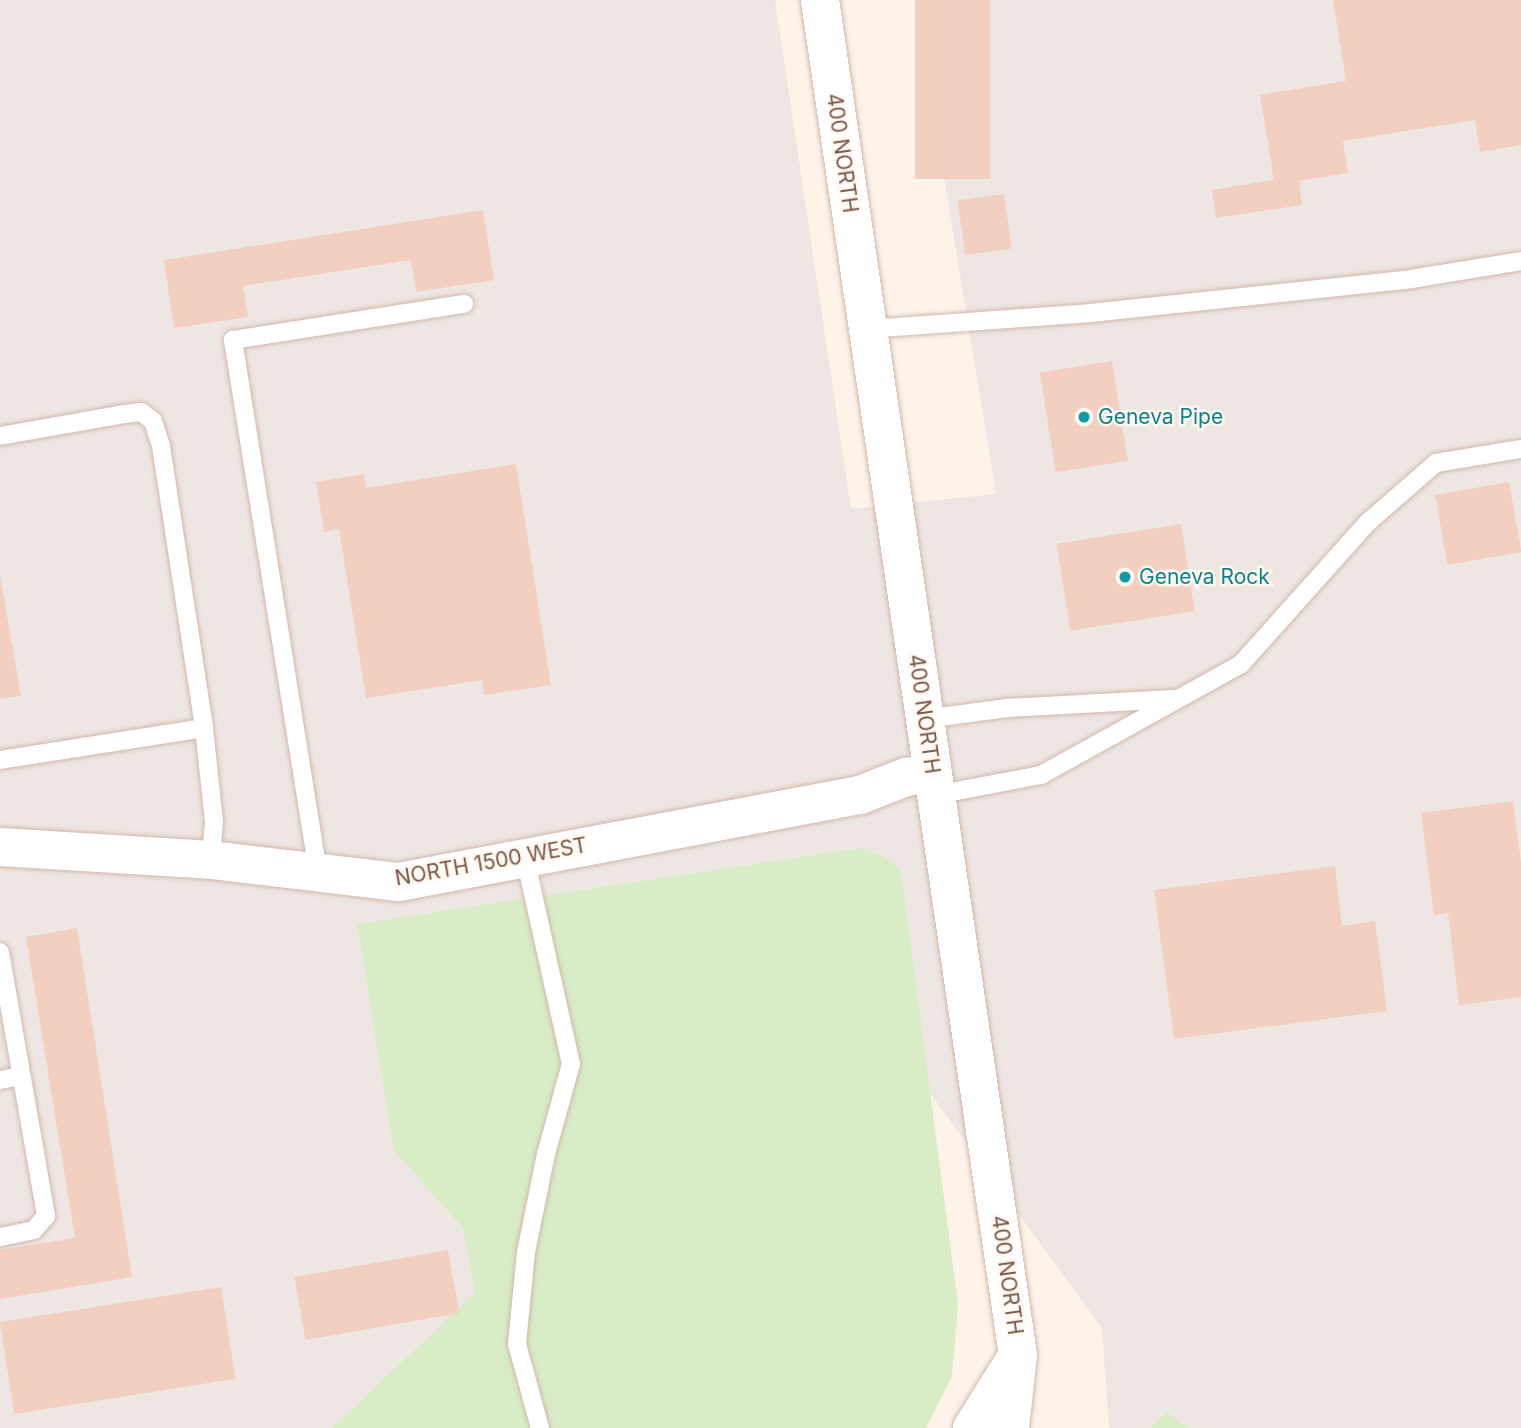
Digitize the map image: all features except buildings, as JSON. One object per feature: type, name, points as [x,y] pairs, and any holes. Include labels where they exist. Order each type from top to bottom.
[{"type":"main road","name":"400 NORTH","points":[[820,0],[1018,1355],[1010,1428]]},
{"type":"main road","name":"NORTH 1500 WEST","points":[[0,847],[211,860],[399,882],[860,795],[906,777],[934,784]]},
{"type":"main road","points":[[972,1428],[1018,1355]]},
{"type":"main road","points":[[1018,1355],[1035,1428]]},
{"type":"lane","points":[[868,329],[1104,312],[1412,279],[1521,261]]},
{"type":"lane","points":[[318,872],[233,341],[464,304]]},
{"type":"lane","points":[[0,436],[142,412],[153,421],[161,446],[204,728],[214,822],[211,860]]},
{"type":"lane","points":[[934,784],[1041,775],[1241,664],[1367,523],[1436,463],[1521,449]]},
{"type":"lane","points":[[925,719],[1007,708],[1177,699]]},
{"type":"lane","points":[[0,760],[204,728]]},
{"type":"lane","points":[[525,858],[572,1064],[546,1154],[526,1252],[517,1344],[540,1428]]},
{"type":"lane","points":[[0,952],[46,1216],[34,1230],[0,1237]]},
{"type":"lane","points":[[0,1080],[21,1076]]},
{"type":"shaded area","points":[[0,0],[775,0],[851,509],[996,494],[915,0],[1521,0],[1521,1428],[1189,1428],[1167,1412],[1150,1428],[1109,1428],[1102,1328],[864,1003],[663,1428],[0,1428]]},
{"type":"green space","points":[[861,848],[892,860],[901,871],[958,1304],[952,1376],[926,1428],[332,1428],[475,1293],[463,1228],[394,1150],[357,924]]},
{"type":"green space","points":[[1167,1412],[1189,1428],[1150,1428]]},
{"type":"place","name":"Geneva Pipe","points":[[1084,417]]},
{"type":"place","name":"Geneva Rock","points":[[1125,577]]}]
